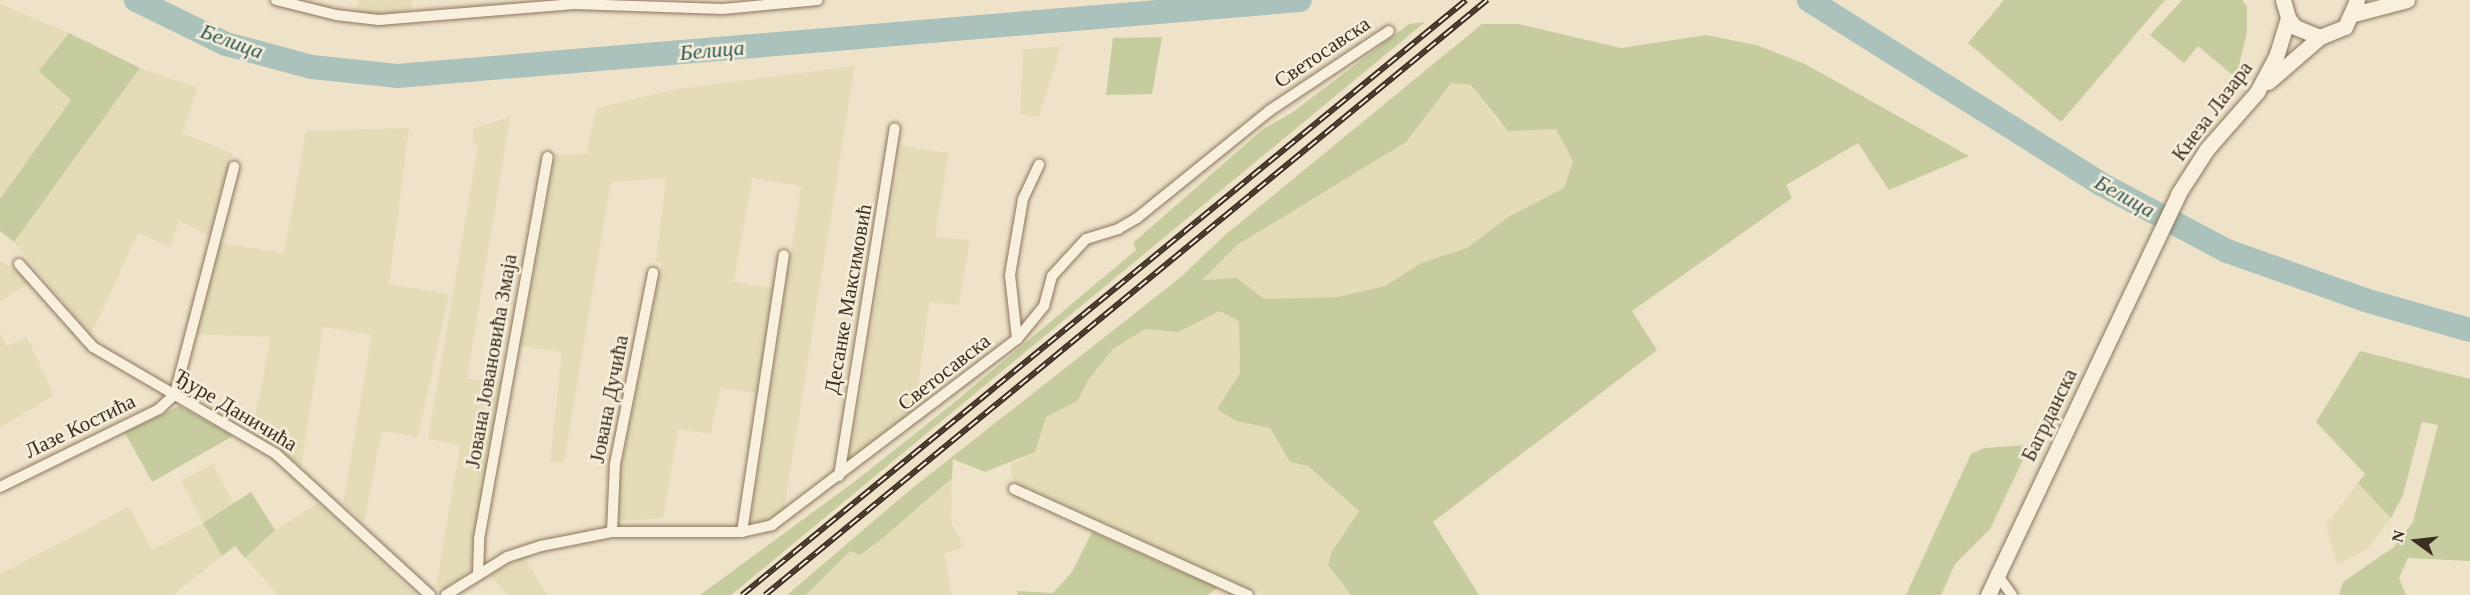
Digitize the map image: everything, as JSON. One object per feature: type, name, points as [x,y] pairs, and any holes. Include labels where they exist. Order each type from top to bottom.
[{"type":"main road","points":[[2283,0],[2288,18],[2300,30],[2320,37]]},
{"type":"main road","points":[[2257,92],[2320,37],[2340,30],[2356,7],[2407,0]]},
{"type":"main road","name":"Кнеза Лазара","points":[[2151,253],[2178,194],[2207,149],[2257,92],[2276,57],[2288,18]]},
{"type":"main road","name":"Багрданска","points":[[1988,595],[1996,573],[2151,253]]},
{"type":"street","points":[[276,0],[336,15],[379,20],[574,4],[723,9],[818,0]]},
{"type":"street","name":"Светосавска","points":[[446,595],[478,573],[541,546],[612,532],[741,532],[772,525],[1017,339],[1044,306],[1052,276],[1086,239],[1118,229],[1137,218],[1269,111],[1389,31]]},
{"type":"street","name":"Десанке Максимовић","points":[[839,476],[895,128]]},
{"type":"street","name":"Јована Јовановића Змаја","points":[[478,573],[479,539],[548,157]]},
{"type":"street","points":[[1017,339],[1010,275],[1023,199],[1039,164]]},
{"type":"street","points":[[175,394],[234,167]]},
{"type":"street","points":[[741,532],[784,255]]},
{"type":"street","name":"Ђуре Даничића","points":[[19,264],[93,347],[276,454],[430,595]]},
{"type":"street","name":"Јована Дучића","points":[[612,532],[615,464],[653,273]]},
{"type":"street","name":"Лазе Костића","points":[[0,487],[159,409],[175,394]]},
{"type":"street","points":[[1014,489],[1248,595]]},
{"type":"street","points":[[1996,573],[2012,595]]},
{"type":"shaded area","points":[[359,0],[413,0],[410,11],[371,14],[356,12]]},
{"type":"shaded area","points":[[0,4],[69,33],[40,71],[71,100],[0,199]]},
{"type":"shaded area","points":[[1061,46],[1039,117],[1020,114],[1023,50]]},
{"type":"shaded area","points":[[855,66],[784,510],[765,521],[751,522],[801,186],[752,178],[734,282],[773,288],[757,393],[720,388],[711,434],[678,429],[663,518],[622,521],[617,510],[621,468],[662,263],[656,261],[666,178],[611,182],[564,463],[550,461],[562,352],[520,346],[556,155],[586,154],[597,108],[677,89]]},
{"type":"shaded area","points":[[140,68],[198,88],[182,133],[232,153],[208,235],[179,220],[170,247],[138,233],[91,335],[14,242]]},
{"type":"shaded area","points":[[1451,83],[1471,85],[1499,123],[1556,129],[1573,161],[1564,188],[1508,217],[1467,248],[1421,263],[1385,286],[1338,297],[1264,299],[1237,278],[1201,280],[1237,245],[1406,142]]},
{"type":"shaded area","points":[[510,117],[467,379],[501,381],[470,571],[444,589],[436,586],[460,445],[428,439],[478,146],[473,145],[474,128]]},
{"type":"shaded area","points":[[409,128],[389,284],[449,294],[418,437],[382,431],[364,522],[343,503],[372,335],[323,327],[301,467],[252,433],[271,337],[197,334],[220,243],[284,253],[306,131]]},
{"type":"shaded area","points":[[902,146],[949,153],[935,237],[970,240],[959,305],[929,302],[915,411],[849,462]]},
{"type":"shaded area","points":[[0,260],[31,282],[0,301]]},
{"type":"shaded area","points":[[1219,311],[1239,321],[1240,373],[1217,409],[1236,421],[1270,428],[1290,462],[1308,466],[1359,511],[1332,551],[1328,564],[1351,595],[1264,595],[1014,481],[1010,465],[1035,452],[1046,417],[1077,401],[1089,379],[1113,349],[1145,329],[1179,332]]},
{"type":"shaded area","points":[[0,332],[7,346],[27,337],[54,395],[0,428]]},
{"type":"shaded area","points":[[213,464],[234,504],[204,523],[222,556],[173,595],[0,595],[0,574],[129,507],[152,550],[203,523],[181,480]]},
{"type":"shaded area","points":[[952,478],[951,522],[964,547],[945,554],[951,595],[806,595],[850,551],[861,555]]},
{"type":"shaded area","points":[[2358,483],[2391,518],[2368,548],[2337,565],[2326,525]]},
{"type":"shaded area","points":[[318,503],[416,595],[278,595],[245,558],[275,530]]},
{"type":"shaded area","points":[[524,557],[547,595],[508,595],[490,575]]},
{"type":"green space","points":[[2004,0],[2165,0],[2061,122],[1968,43]]},
{"type":"green space","points":[[2182,0],[2242,0],[2247,6],[2247,32],[2236,78],[2198,46],[2184,63],[2150,35]]},
{"type":"green space","points":[[1425,22],[731,595],[700,595],[858,479],[956,401],[1136,250],[1133,243],[1262,130],[1293,112],[1409,24]]},
{"type":"green space","points":[[1482,24],[1519,24],[1621,48],[1706,35],[1756,45],[1805,64],[1969,156],[1889,190],[1858,143],[1786,185],[1792,198],[1632,311],[1657,350],[1433,522],[1479,595],[1351,595],[1328,565],[1332,551],[1359,511],[1308,466],[1290,462],[1270,428],[1236,421],[1217,409],[1240,373],[1239,321],[1219,311],[1179,332],[1145,329],[1113,349],[1089,379],[1077,401],[1046,417],[1035,452],[985,472],[953,459],[952,478],[884,537],[860,555],[850,551],[806,595],[787,595],[910,490],[1181,277],[1225,235]],"holes":[[[1451,83],[1471,85],[1508,131],[1556,129],[1573,161],[1564,188],[1508,217],[1467,248],[1421,263],[1385,286],[1338,297],[1264,299],[1237,278],[1202,280],[1237,245],[1406,142]]]},
{"type":"green space","points":[[69,33],[140,68],[14,242],[0,231],[0,199],[71,100],[39,71]]},
{"type":"green space","points":[[1162,37],[1152,94],[1106,95],[1113,38]]},
{"type":"green space","points":[[2360,351],[2470,379],[2470,561],[2408,558],[2399,578],[2406,595],[2339,595],[2343,582],[2394,547],[2413,522],[2438,425],[2422,422],[2403,495],[2391,518],[2358,483],[2365,474],[2316,422]]},
{"type":"green space","points":[[179,406],[233,436],[152,482],[125,433]]},
{"type":"green space","points":[[2030,445],[1990,529],[1955,564],[1941,595],[1906,595],[1971,454],[1984,448]]},
{"type":"green space","points":[[251,492],[275,530],[245,558],[235,546],[222,556],[203,523]]},
{"type":"green space","points":[[1092,532],[1218,587],[1208,595],[1018,595],[1017,591],[1053,593],[1072,572]]},
{"type":"waterway","name":"Белица","points":[[136,0],[226,44],[312,67],[397,76],[1300,0]]},
{"type":"waterway","name":"Белица","points":[[1809,0],[2101,184],[2227,251],[2365,300],[2470,330]]},
{"type":"railway","points":[[742,595],[1466,0]]},
{"type":"railway","points":[[765,595],[1487,0]]}]
